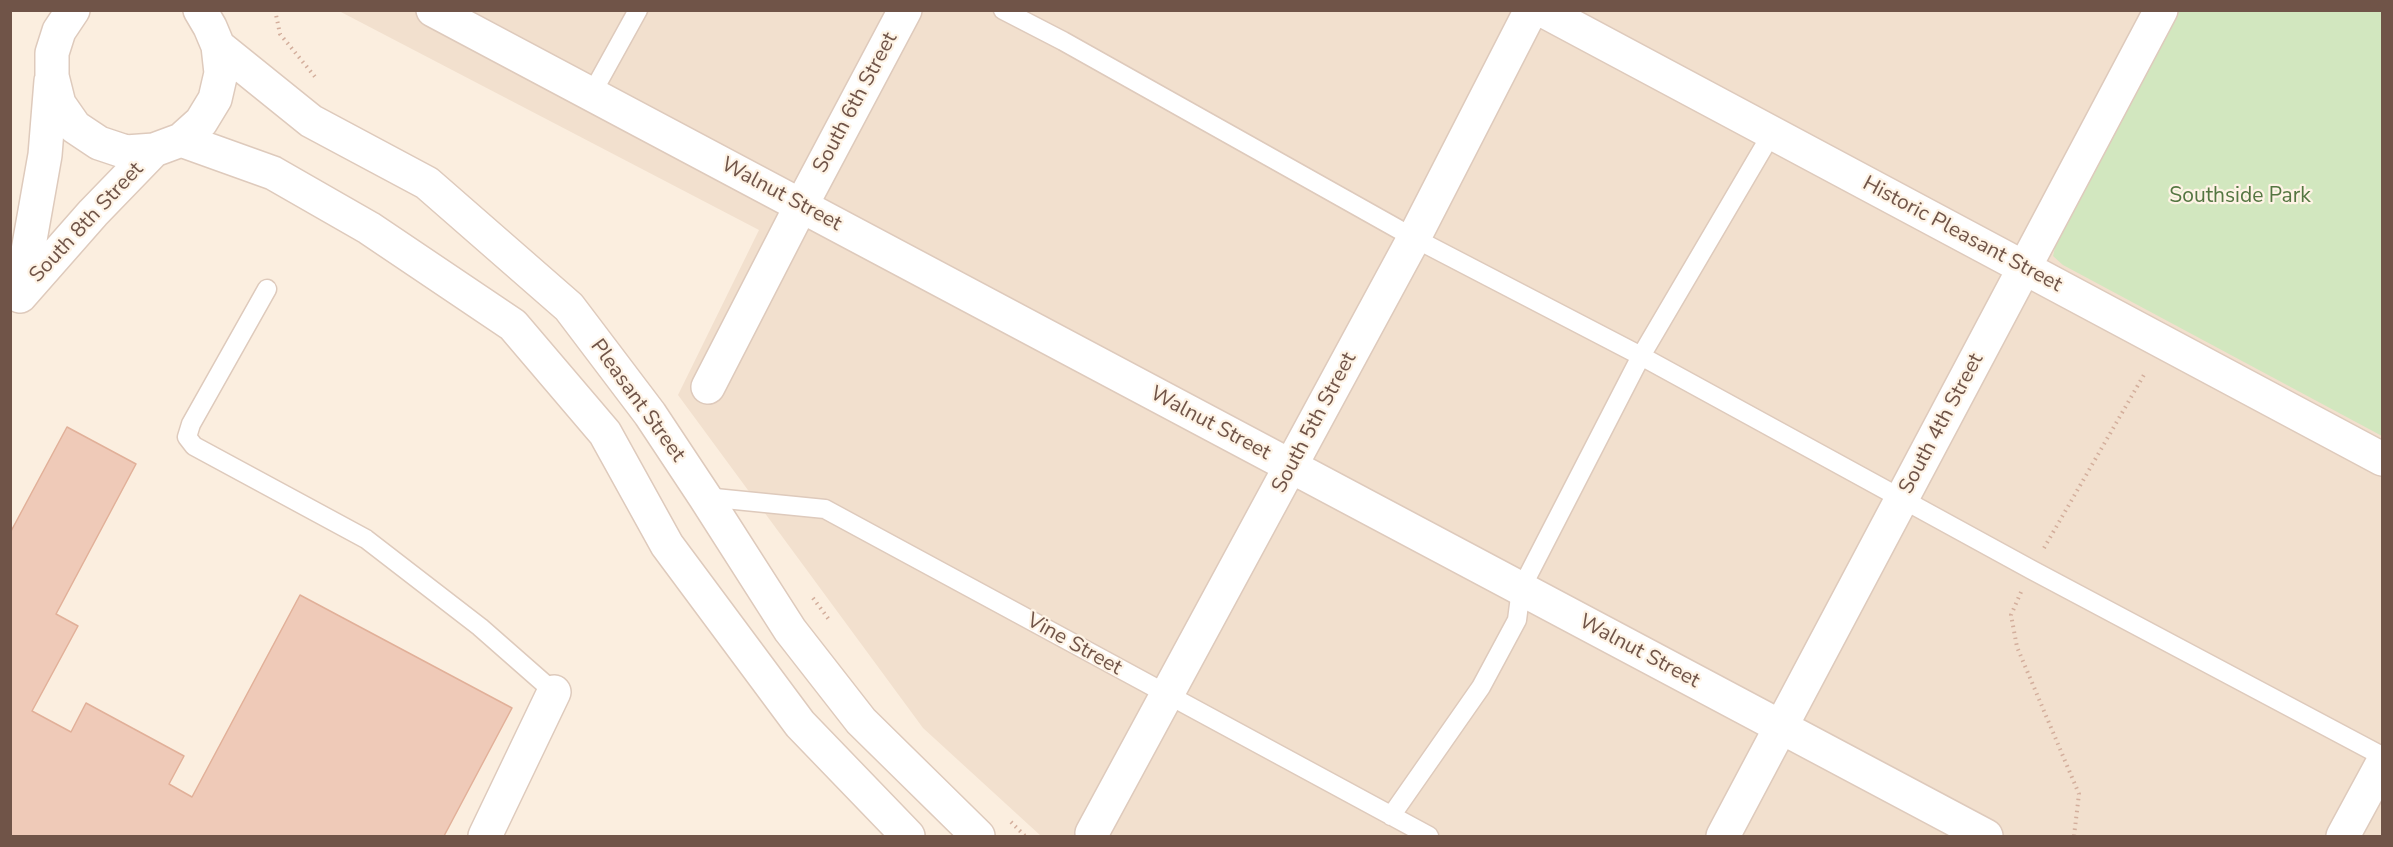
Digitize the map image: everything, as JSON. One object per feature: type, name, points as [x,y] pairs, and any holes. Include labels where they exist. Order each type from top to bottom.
[{"type":"street","name":"South 8th Street","points":[[15,304],[45,155],[52,53],[59,31],[73,10]]},
{"type":"street","name":"Walnut Street","points":[[433,10],[1986,837]]},
{"type":"street","name":"South 6th Street","points":[[708,387],[905,10]]},
{"type":"street","name":"South 5th Street","points":[[1092,833],[1414,238],[1532,10]]},
{"type":"street","name":"Historic Pleasant Street","points":[[1542,10],[2382,459]]},
{"type":"street","name":"South 4th Street","points":[[1723,837],[2161,10]]},
{"type":"street","name":"South 8th Street","points":[[15,304],[93,213],[167,145],[201,122],[215,99],[221,73],[210,24]]},
{"type":"street","name":"Pleasant Street","points":[[210,24],[311,121],[427,183],[569,307],[650,414],[790,630],[861,722],[978,837]]},
{"type":"street","points":[[52,76],[59,104],[75,127],[99,143],[126,152],[167,145],[273,173],[369,228],[513,325],[605,433],[667,546],[800,724],[908,837]]},
{"type":"street","points":[[485,837],[554,692]]},
{"type":"street","points":[[2343,837],[2382,764]]},
{"type":"lane","points":[[591,94],[638,10]]},
{"type":"lane","points":[[1003,10],[1135,80],[1414,238],[1641,356],[2032,570],[2382,756]]},
{"type":"lane","points":[[1391,816],[1481,687],[1517,620],[1521,589],[1641,356],[1772,133]]},
{"type":"lane","points":[[267,289],[191,424],[186,437],[194,446],[366,539],[480,627],[554,692]]},
{"type":"lane","name":"Vine Street","points":[[705,497],[825,509],[1429,837]]},
{"type":"shaded area","points":[[339,11],[2382,11],[2382,836],[1041,836],[923,728],[678,395],[759,230]]},
{"type":"green space","name":"Southside Park","points":[[2178,11],[2382,11],[2382,436],[2063,265],[2053,256],[2057,239]]},
{"type":"building","points":[[67,427],[136,464],[56,614],[78,626],[32,711],[71,732],[86,703],[184,756],[169,784],[192,797],[300,595],[512,708],[444,836],[10,836],[10,533]]}]
